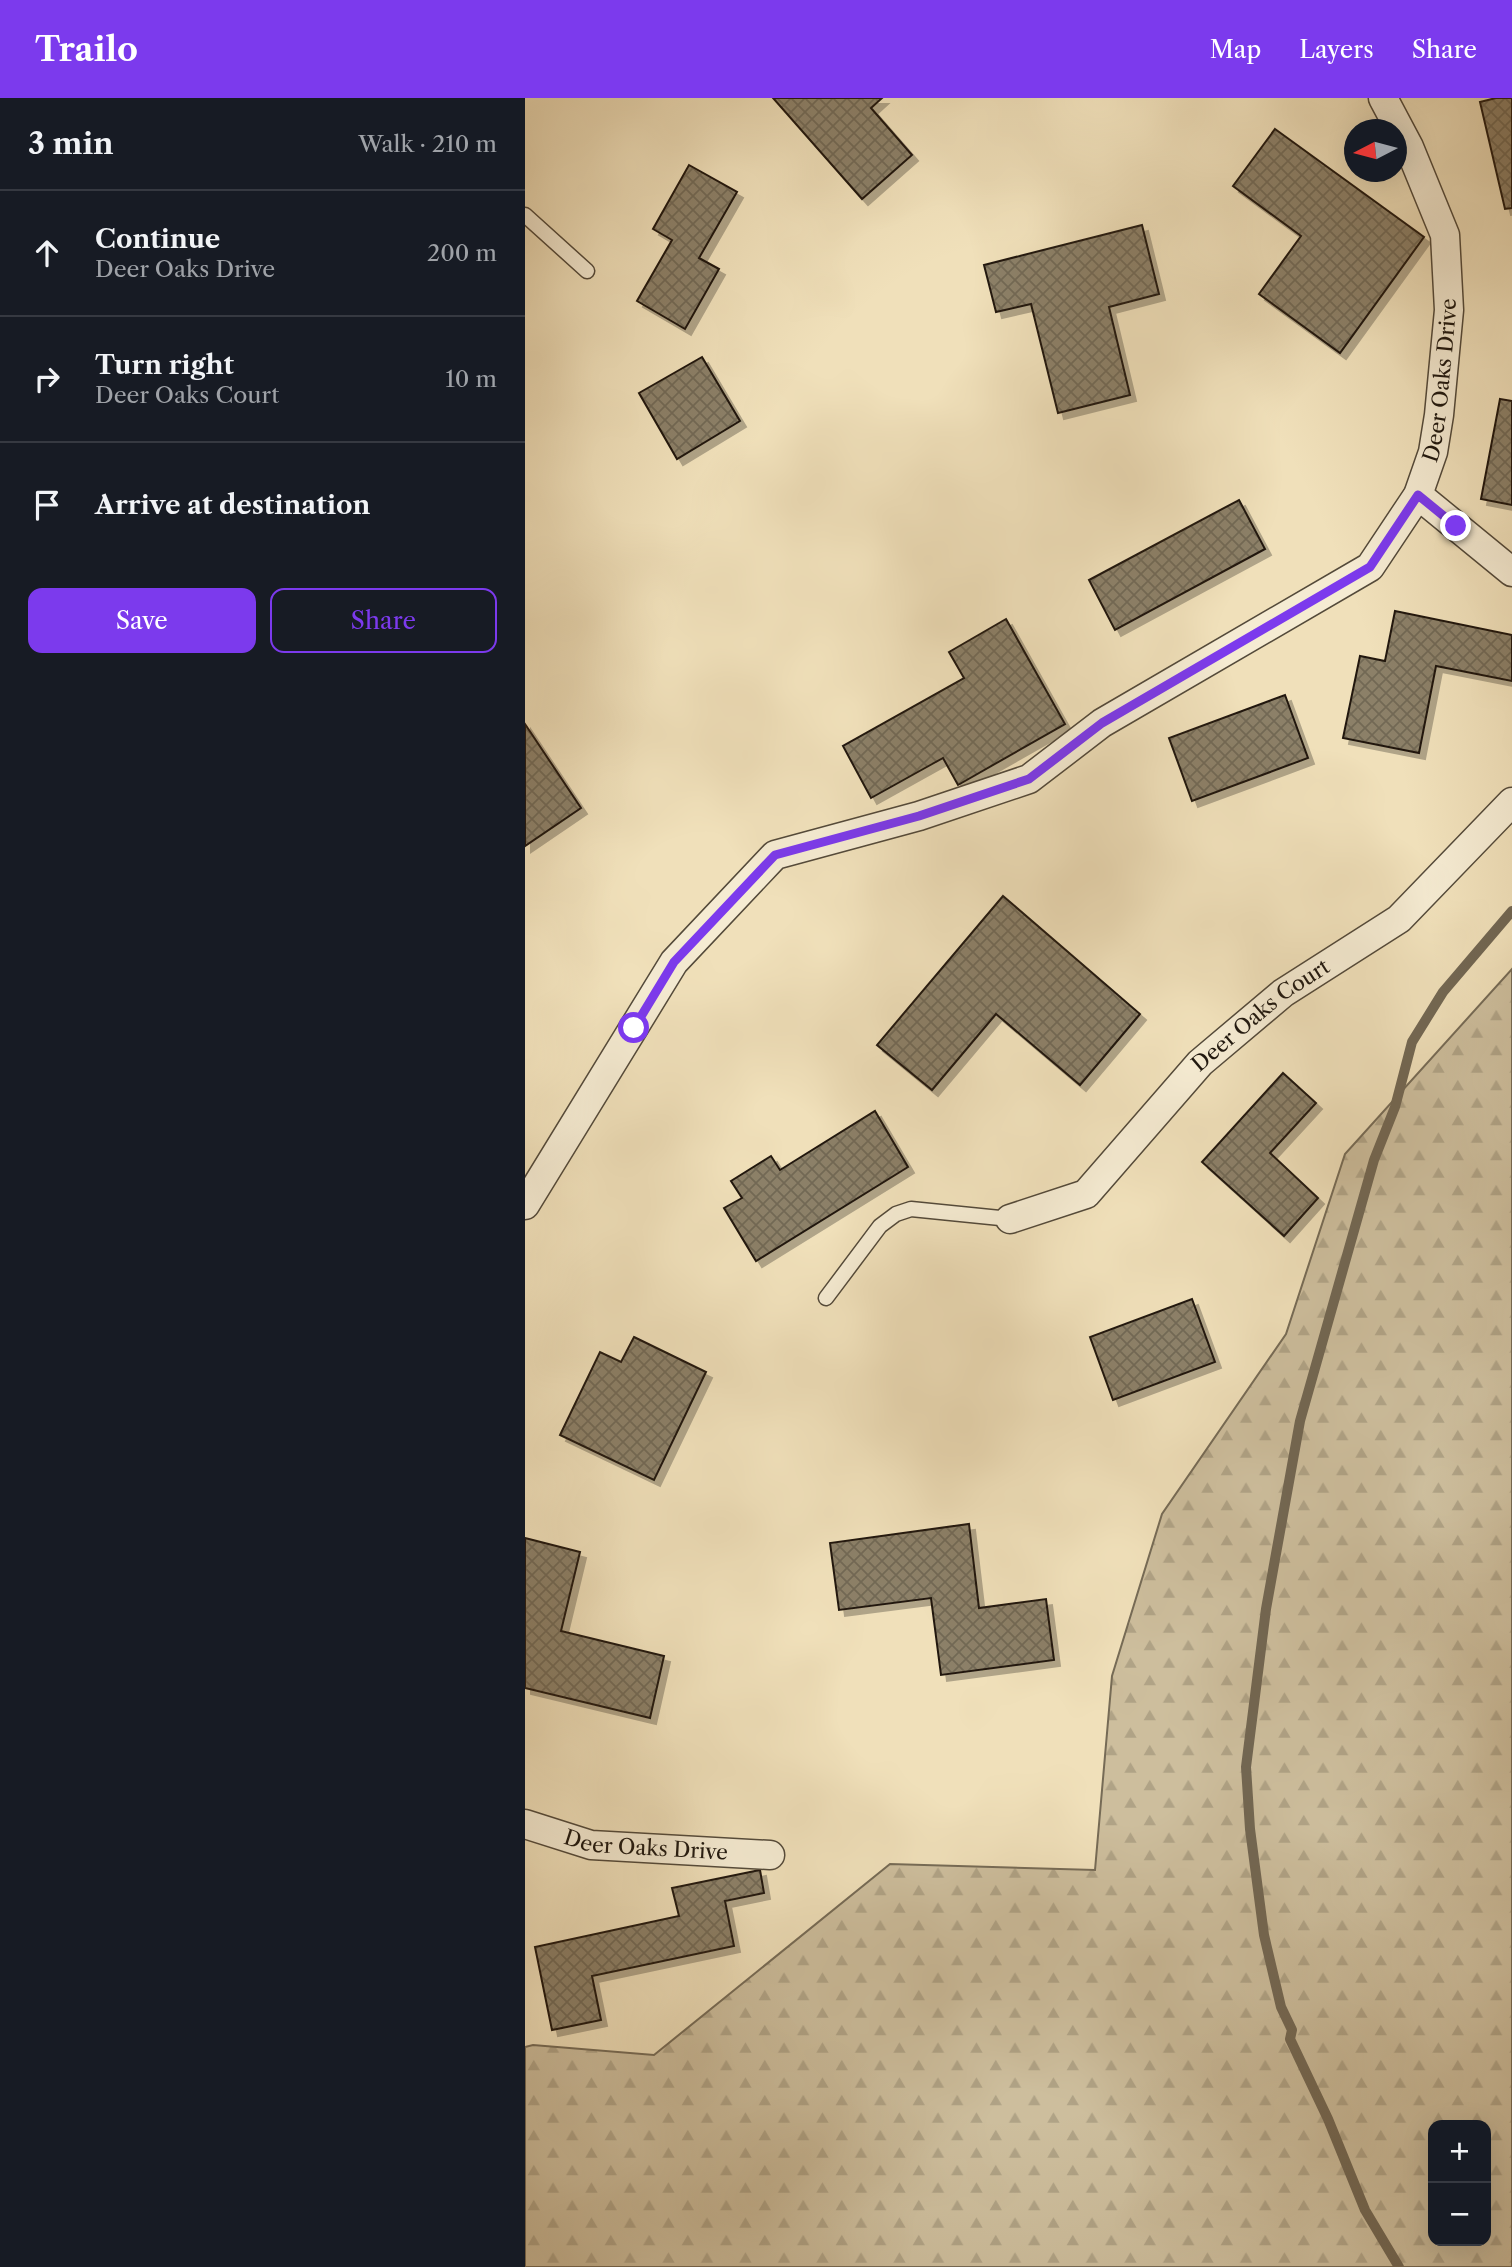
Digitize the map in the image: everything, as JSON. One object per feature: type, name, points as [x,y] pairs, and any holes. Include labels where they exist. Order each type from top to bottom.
[{"type":"street","name":"Deer Oaks Drive","points":[[525,1205],[674,962],[775,855],[919,816],[1029,779],[1102,723],[1370,567],[1418,495],[1433,452],[1449,310],[1445,235],[1409,147],[1383,98]]},
{"type":"street","points":[[1418,495],[1512,572]]},
{"type":"street","name":"Deer Oaks Court","points":[[1010,1219],[1086,1194],[1200,1063],[1283,993],[1399,919],[1512,802]]},
{"type":"street","name":"Deer Oaks Drive","points":[[525,1824],[591,1845],[770,1855]]},
{"type":"lane","points":[[525,215],[587,271]]},
{"type":"lane","points":[[826,1298],[880,1226],[896,1213],[911,1209],[1010,1219]]},
{"type":"green space","points":[[1512,969],[1512,2267],[525,2267],[525,2047],[533,2045],[654,2055],[890,1864],[1095,1870],[1112,1676],[1162,1514],[1286,1334],[1345,1154]]},
{"type":"building","points":[[773,98],[882,98],[871,108],[912,155],[862,199]]},
{"type":"building","points":[[1512,98],[1512,208],[1505,209],[1480,102]]},
{"type":"building","points":[[1275,129],[1344,179],[1344,182],[1348,182],[1424,237],[1340,353],[1259,294],[1301,236],[1233,186]]},
{"type":"building","points":[[689,165],[737,192],[699,258],[719,269],[685,329],[637,301],[672,240],[653,229]]},
{"type":"building","points":[[1142,225],[1159,294],[1109,307],[1130,395],[1058,413],[1031,304],[996,312],[984,265]]},
{"type":"building","points":[[702,357],[740,421],[677,459],[639,393]]},
{"type":"building","points":[[1500,399],[1512,401],[1512,505],[1481,499]]},
{"type":"building","points":[[1239,500],[1265,549],[1115,630],[1089,580]]},
{"type":"building","points":[[1395,611],[1512,635],[1512,681],[1436,666],[1419,753],[1343,738],[1360,656],[1385,661]]},
{"type":"building","points":[[1006,619],[1065,724],[958,785],[943,758],[871,798],[843,746],[964,678],[949,652]]},
{"type":"building","points":[[1285,695],[1308,758],[1192,801],[1169,738]]},
{"type":"building","points":[[525,724],[581,808],[525,846]]},
{"type":"building","points":[[1003,896],[1140,1014],[1080,1085],[996,1014],[932,1090],[877,1045]]},
{"type":"building","points":[[1283,1073],[1316,1103],[1270,1153],[1318,1198],[1284,1236],[1202,1162]]},
{"type":"building","points":[[875,1111],[908,1167],[756,1261],[724,1208],[742,1198],[731,1181],[771,1156],[780,1170]]},
{"type":"building","points":[[1192,1299],[1215,1362],[1113,1400],[1090,1337]]},
{"type":"building","points":[[634,1337],[706,1372],[654,1480],[560,1435],[600,1352],[621,1362]]},
{"type":"building","points":[[969,1524],[979,1608],[1046,1599],[1054,1660],[941,1675],[931,1598],[839,1610],[830,1543]]},
{"type":"building","points":[[525,1538],[580,1552],[561,1631],[664,1656],[650,1718],[525,1688]]},
{"type":"building","points":[[760,1870],[764,1893],[725,1901],[734,1946],[592,1976],[601,2020],[552,2030],[535,1947],[679,1916],[672,1888]]},
{"type":"waterway","points":[[1399,2267],[1365,2210],[1328,2119],[1290,2039],[1292,2030],[1281,2007],[1264,1935],[1250,1829],[1246,1767],[1266,1609],[1300,1421],[1374,1160],[1395,1107],[1412,1042],[1443,992],[1512,911]]},
{"type":"route","points":[[634,1028],[674,962],[775,855],[919,816],[1029,779],[1102,723],[1370,567],[1418,495],[1456,526]]}]
